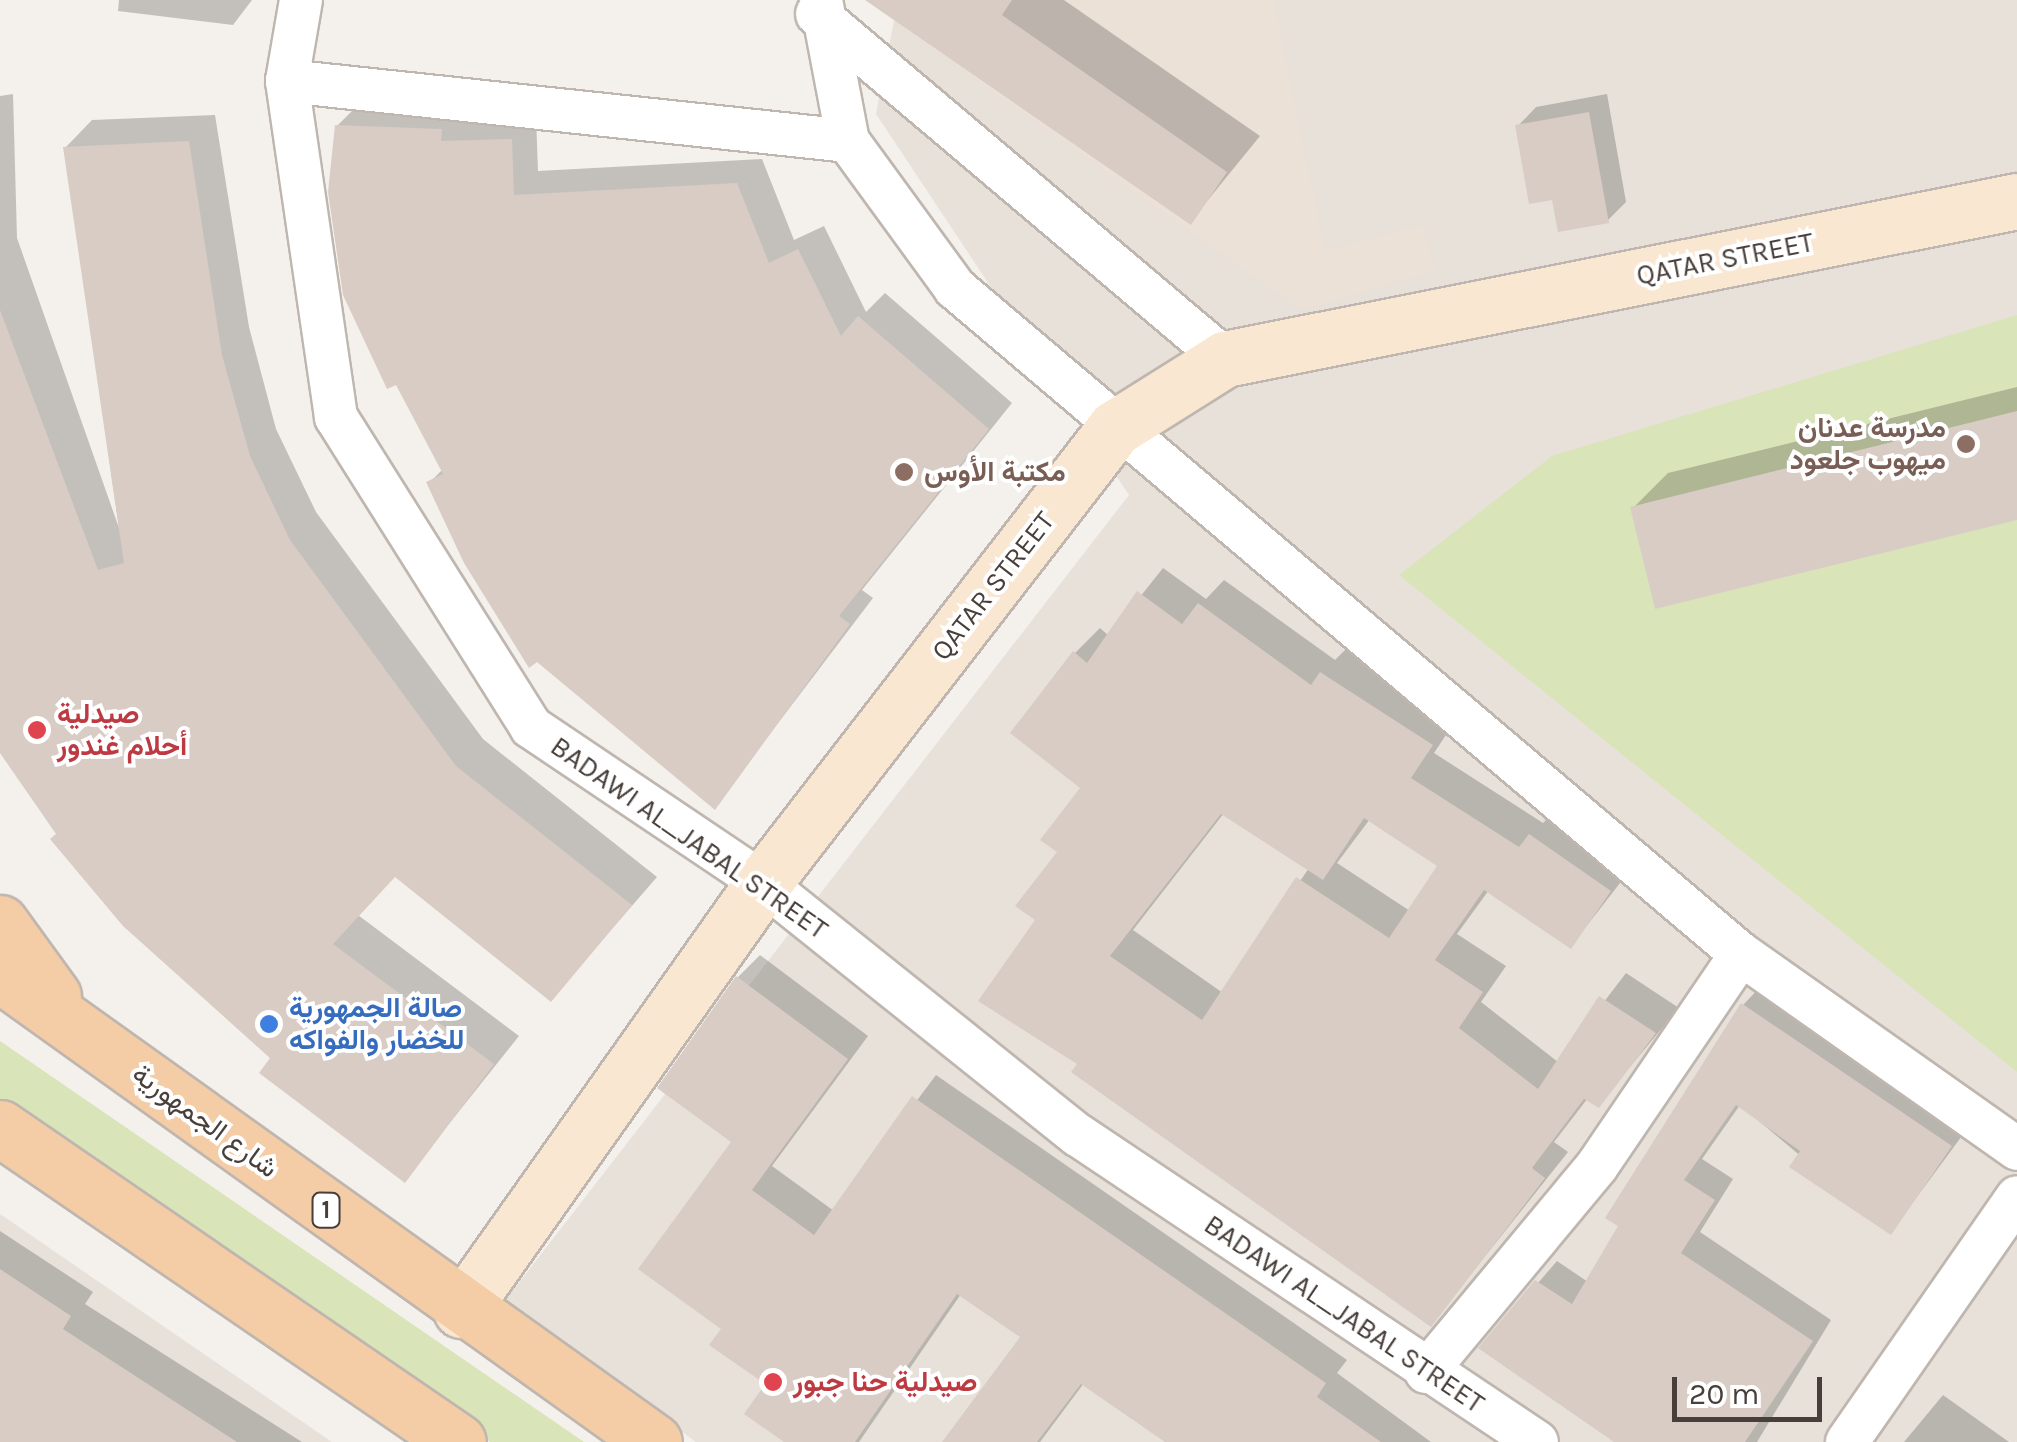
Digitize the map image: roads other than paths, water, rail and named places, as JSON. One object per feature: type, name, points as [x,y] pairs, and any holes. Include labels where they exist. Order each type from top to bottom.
[{"type":"main road","points":[[0,923],[76,1026]]},
{"type":"main road","name":"شارع الجمهورية","points":[[0,974],[461,1310],[654,1442]]},
{"type":"main road","points":[[0,1128],[431,1434]]},
{"type":"street","name":"BADAWI AL_JABAL STREET","points":[[301,0],[287,80],[336,417],[531,727],[763,882],[1078,1135],[1426,1372],[1537,1442]]},
{"type":"street","points":[[819,7],[848,140],[956,288],[1115,428],[1741,954],[2017,1149]]},
{"type":"street","points":[[819,7],[1225,359]]},
{"type":"street","points":[[287,80],[848,140]]},
{"type":"street","name":"QATAR STREET","points":[[461,1310],[763,882],[1115,428],[1225,359],[2017,201]]},
{"type":"street","points":[[1426,1372],[1597,1166],[1741,954]]},
{"type":"street","points":[[1847,1442],[2017,1196]]},
{"type":"place","name":"مدرسة عدنان ميهوب جلعود","points":[[1966,444]]},
{"type":"place","name":"مكتبة الأوس","points":[[904,472]]},
{"type":"place","name":"صيدلية أحلام غندور","points":[[37,730]]},
{"type":"place","name":"صالة الجمهورية للخضار والفواكه","points":[[269,1024]]},
{"type":"place","name":"صيدلية حنا جبور","points":[[773,1382]]}]
